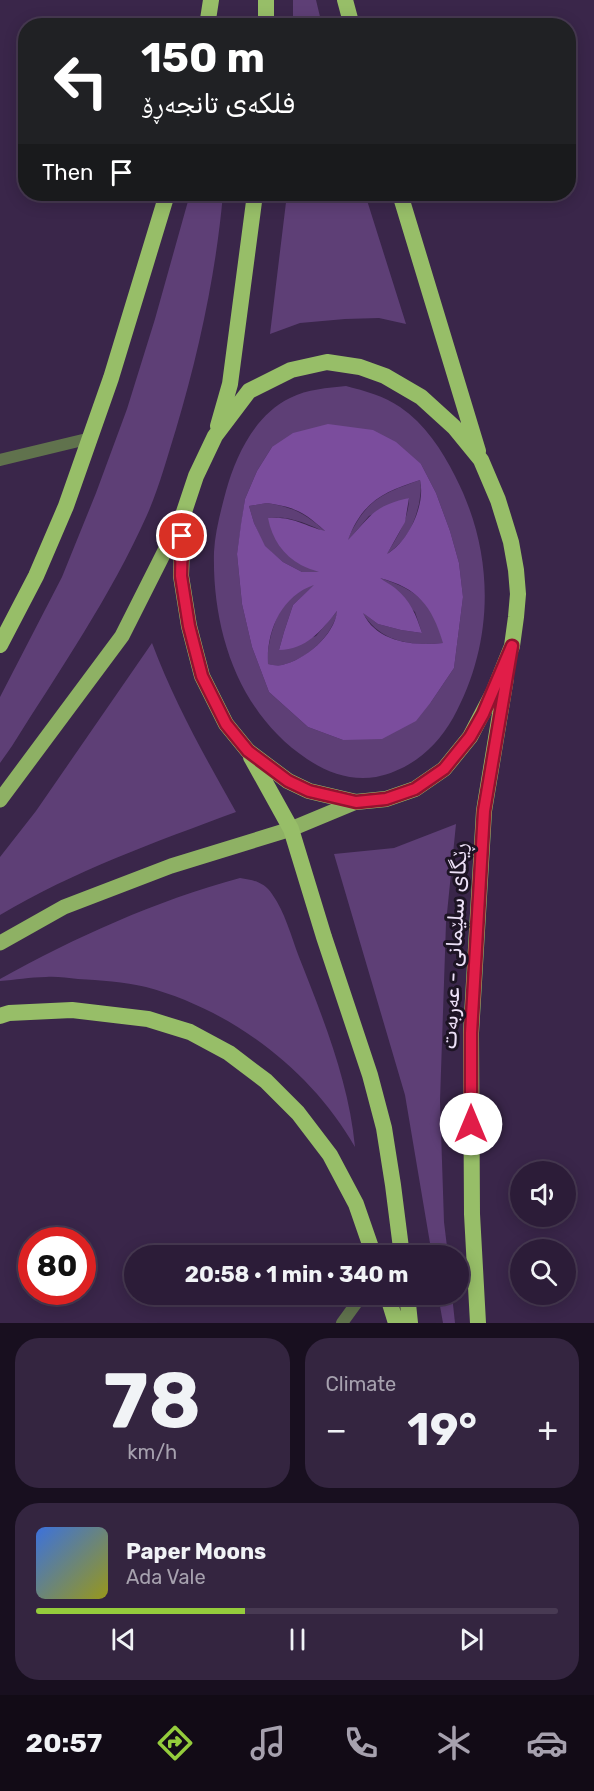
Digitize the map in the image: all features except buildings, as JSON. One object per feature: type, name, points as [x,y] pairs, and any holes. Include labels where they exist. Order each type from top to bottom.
[{"type":"highway","points":[[208,18],[211,0]]},
{"type":"highway","points":[[266,0],[266,18]]},
{"type":"highway","points":[[345,0],[350,18]]},
{"type":"highway","points":[[0,645],[36,576],[66,506],[111,378],[165,201]]},
{"type":"highway","points":[[254,201],[230,384],[215,436],[196,476],[183,515],[181,576],[189,626],[202,676],[226,724],[248,751],[291,829],[370,1075],[384,1128],[401,1245]]},
{"type":"highway","points":[[248,751],[288,781],[309,791],[356,802],[386,799],[415,789],[444,769],[470,737],[483,714],[512,646],[518,594],[511,542],[498,500],[481,460],[402,201]]},
{"type":"highway","points":[[215,436],[249,392],[291,370],[327,363],[360,367],[385,376],[421,397],[454,427],[481,460]]},
{"type":"highway","name":"ڕێگای سلێمانی - عەربەت","points":[[478,1323],[472,1214],[471,1033],[484,811],[512,646]]},
{"type":"highway","points":[[0,1016],[9,1013],[72,1010],[148,1019],[190,1032],[229,1053],[266,1081],[298,1113],[330,1155],[356,1204],[370,1245]]},
{"type":"highway","points":[[390,1305],[396,1323]]},
{"type":"highway","points":[[408,1305],[410,1323]]},
{"type":"main road","points":[[0,800],[122,636],[183,515]]},
{"type":"main road","points":[[0,943],[64,907],[171,866],[291,829],[356,802]]},
{"type":"lane","points":[[0,460],[91,438]]},
{"type":"lane","points":[[342,1323],[355,1305]]},
{"type":"shaded area","points":[[293,0],[316,0],[320,18],[293,18]]},
{"type":"shaded area","points":[[188,201],[222,201],[216,253],[199,342],[159,484],[147,515],[101,604],[0,763],[0,697],[62,577],[127,409]]},
{"type":"shaded area","points":[[286,201],[367,201],[406,324],[379,318],[345,319],[300,323],[270,334]]},
{"type":"shaded area","points":[[346,386],[394,403],[417,421],[438,447],[450,466],[468,505],[483,566],[485,597],[483,628],[477,659],[467,689],[446,729],[430,748],[411,763],[388,774],[367,778],[340,775],[315,764],[283,740],[264,719],[247,695],[234,668],[218,611],[215,582],[214,552],[220,513],[235,464],[257,425],[278,405],[290,398],[325,388]],"holes":[[[272,447],[421,464],[436,493],[459,563],[463,597],[454,668],[431,702],[343,740],[308,727],[269,692],[252,647],[242,604],[237,554],[245,499],[257,471]]]},
{"type":"shaded area","points":[[328,424],[373,430],[396,442],[421,464],[436,493],[450,531],[459,563],[463,597],[454,668],[416,721],[382,739],[343,740],[308,727],[269,692],[252,647],[242,604],[237,554],[245,499],[257,471],[272,447],[293,433]],"holes":[[[420,480],[418,511],[402,541],[387,554],[405,522],[409,498],[380,508],[348,540],[367,507],[395,489]],[[267,503],[285,506],[305,515],[325,531],[292,520],[268,518],[272,533],[284,551],[301,565],[319,572],[302,572],[283,562],[265,546],[249,506]],[[380,578],[404,587],[422,600],[434,619],[443,643],[409,643],[387,636],[377,631],[369,623],[363,613],[378,624],[422,633],[409,603],[395,588]],[[314,585],[293,605],[279,650],[305,643],[319,632],[337,611],[331,629],[317,645],[300,658],[282,665],[268,664],[270,640],[278,617],[284,606],[302,590]]]},
{"type":"shaded area","points":[[420,480],[419,504],[414,520],[404,539],[393,550],[386,555],[405,521],[409,498],[369,516],[346,543],[360,518],[374,501],[393,490]]},
{"type":"shaded area","points":[[267,503],[300,513],[327,533],[291,519],[268,518],[322,572],[302,572],[283,562],[264,546],[249,506]]},
{"type":"shaded area","points":[[377,577],[402,586],[423,601],[434,616],[444,643],[409,643],[378,630],[362,612],[378,624],[422,633],[415,612]]},
{"type":"shaded area","points":[[316,584],[293,605],[279,650],[316,636],[338,610],[331,628],[310,652],[282,665],[267,664],[271,634],[284,605],[298,591]]},
{"type":"shaded area","points":[[152,643],[180,708],[236,812],[86,871],[0,915],[0,857],[36,811]]},
{"type":"shaded area","points":[[456,824],[446,923],[440,1101],[447,1245],[430,1245],[405,1095],[334,854],[394,848]]},
{"type":"shaded area","points":[[240,878],[262,884],[269,890],[284,916],[334,1050],[347,1098],[355,1147],[337,1119],[316,1093],[292,1069],[238,1027],[209,1011],[178,997],[146,987],[121,983],[54,977],[0,981],[58,949],[117,921],[208,887]]},
{"type":"shaded area","points":[[440,1305],[453,1305],[455,1323],[443,1323]]},
{"type":"route","points":[[182,536],[181,576],[189,626],[202,676],[226,724],[248,751],[288,781],[309,791],[356,802],[386,799],[415,789],[444,769],[470,737],[483,714],[512,646],[484,811],[471,1033],[471,1124]]}]
